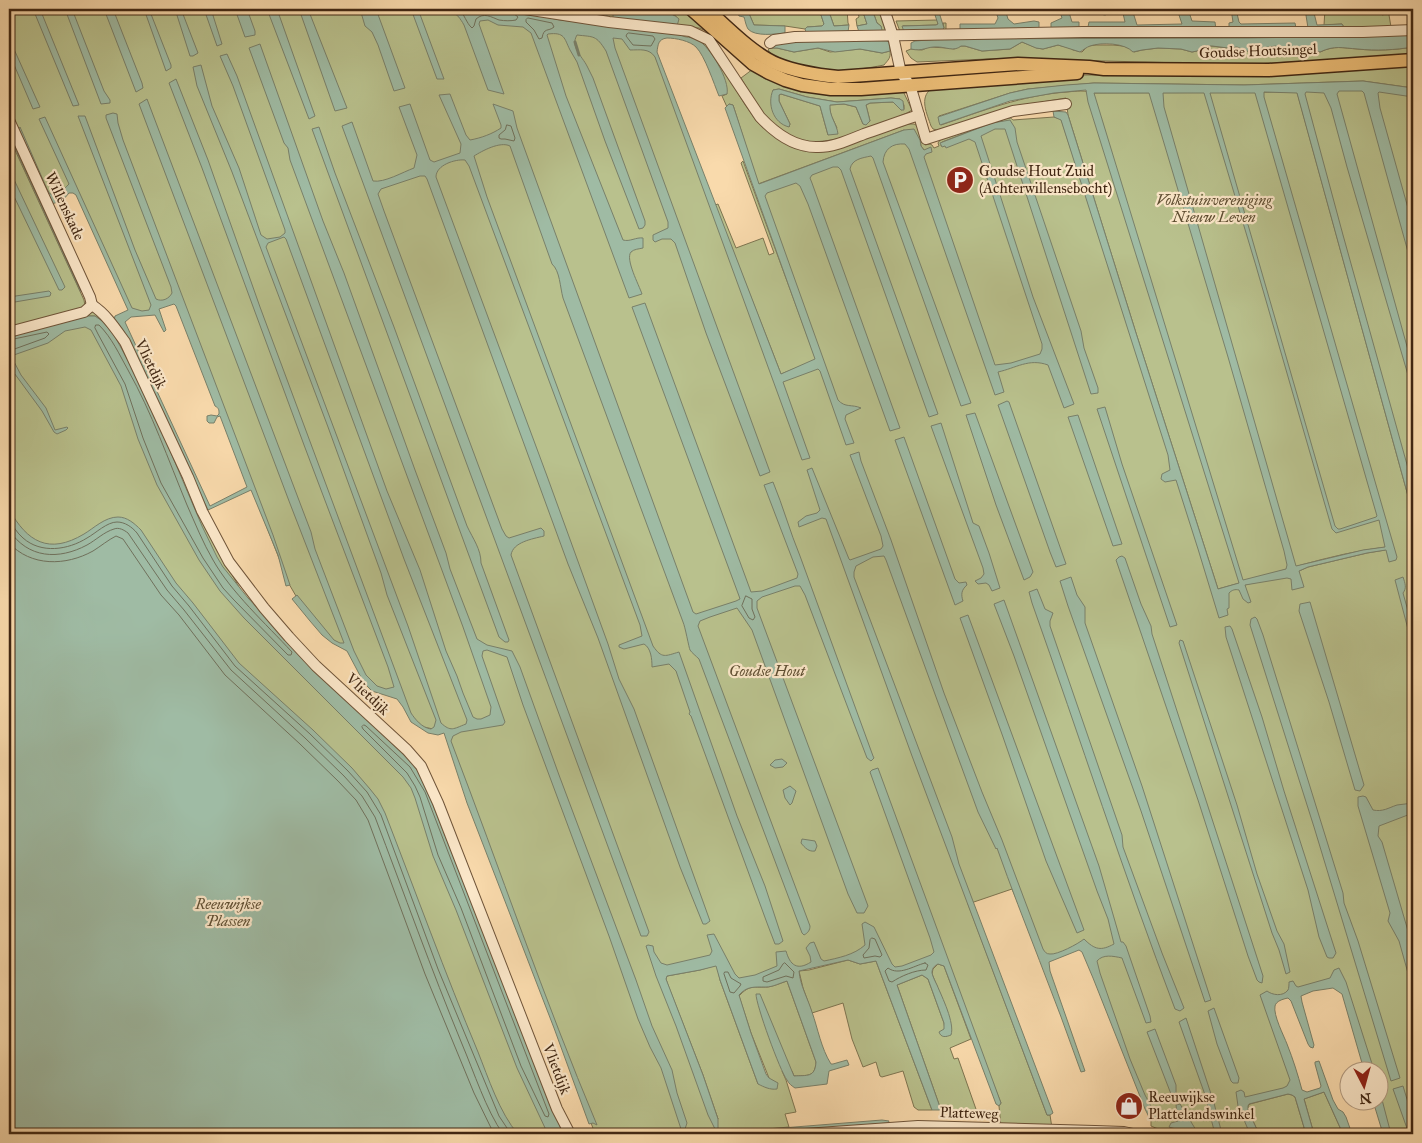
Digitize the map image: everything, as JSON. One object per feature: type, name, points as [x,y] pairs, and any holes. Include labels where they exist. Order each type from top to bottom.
[{"type":"main road","name":"Goudse Houtsingel","points":[[691,9],[753,64],[785,80],[802,85],[831,89],[861,89],[1090,72],[1104,69]]},
{"type":"main road","name":"Goudse Houtsingel","points":[[708,9],[732,32],[775,63],[797,71],[838,77],[1018,64],[1104,69],[1269,70],[1413,60]]},
{"type":"street","points":[[525,9],[609,22],[690,31],[709,40],[760,117],[770,128],[784,138],[800,144],[816,147],[832,145],[919,115]]},
{"type":"street","points":[[884,9],[893,36],[901,73],[910,85],[926,139],[1013,111],[1066,104]]},
{"type":"street","points":[[770,42],[795,36],[1083,32],[1363,32],[1413,30]]},
{"type":"street","name":"Willenskade","points":[[9,120],[90,296],[92,306]]},
{"type":"street","points":[[9,332],[84,312],[92,306]]},
{"type":"street","name":"Vlietdijk","points":[[92,306],[98,309],[112,324],[125,342],[188,477],[202,512],[229,562],[264,608],[316,666],[421,766],[438,803],[557,1109],[570,1134]]},
{"type":"street","name":"Platteweg","points":[[805,1134],[918,1126],[1124,1132],[1133,1134]]},
{"type":"green space","name":"Goudse Hout","points":[[9,9],[520,9],[647,35],[778,378],[820,362],[756,186],[901,137],[924,150],[920,140],[904,130],[758,184],[733,105],[729,104],[727,107],[722,96],[727,94],[695,35],[709,46],[757,122],[773,135],[840,147],[908,124],[914,124],[918,126],[925,145],[930,144],[934,148],[939,146],[940,140],[976,126],[1005,118],[1013,120],[1054,117],[1061,119],[1214,593],[1308,567],[1385,550],[1386,547],[1322,559],[1218,589],[1068,115],[1066,98],[1018,106],[937,130],[931,126],[925,106],[925,97],[931,89],[1077,75],[1232,75],[1413,66],[1413,88],[1363,81],[1244,85],[1094,83],[1028,89],[939,116],[941,125],[1019,100],[1074,91],[1094,93],[1297,92],[1413,514],[1413,1134],[1386,1134],[1382,1110],[1390,1110],[1390,1060],[1365,1060],[1342,981],[1268,1001],[1295,1088],[1243,1102],[1252,1134],[1170,1134],[1151,1126],[1151,1118],[1086,946],[1043,961],[1012,889],[968,904],[1047,1115],[1050,1115],[1052,1128],[1001,1127],[999,1106],[1001,1103],[943,959],[890,971],[880,951],[734,985],[719,960],[660,974],[718,1119],[668,985],[667,976],[717,965],[720,980],[758,1084],[769,1078],[739,996],[749,988],[768,987],[787,981],[816,1062],[814,1071],[810,1075],[794,1076],[792,1071],[782,1071],[796,1112],[785,1114],[789,1127],[713,1134],[651,1134],[594,1131],[447,732],[419,726],[398,695],[372,687],[347,647],[336,643],[307,615],[289,584],[178,299],[154,310],[132,313],[76,189],[50,199],[9,115]],"holes":[[[1003,121],[941,146],[942,142],[992,123]]]},
{"type":"green space","points":[[599,9],[638,9],[635,14],[605,20]]},
{"type":"green space","points":[[645,9],[687,9],[709,32],[699,28],[677,26],[676,16],[658,12],[646,12]]},
{"type":"green space","points":[[747,9],[819,9],[824,24],[805,29],[754,25]]},
{"type":"green space","points":[[828,9],[847,9],[849,25],[834,26]]},
{"type":"green space","points":[[857,9],[862,9],[867,24],[857,26],[856,19],[859,17]]},
{"type":"green space","points":[[872,9],[877,9],[878,14],[882,15],[886,30],[884,33],[878,32],[881,26],[877,23]]},
{"type":"green space","points":[[1325,9],[1380,9],[1382,15],[1386,14],[1385,9],[1388,9],[1391,27],[1345,29],[1342,24],[1324,25]]},
{"type":"green space","points":[[937,20],[938,24],[936,25],[903,26],[944,28],[943,23],[946,23],[946,30],[901,34],[896,21]]},
{"type":"green space","points":[[1022,42],[1043,49],[1058,45],[1082,52],[1088,46],[1096,45],[1123,46],[1130,48],[1134,52],[1158,48],[1181,49],[1192,52],[1204,46],[1237,47],[1246,51],[1276,46],[1281,51],[1290,51],[1303,47],[1320,52],[1334,48],[1379,50],[1413,47],[1413,55],[1255,64],[1026,59],[917,62],[906,51],[911,49],[922,50],[929,47],[954,49],[961,46],[982,51],[1010,49]]},
{"type":"green space","points":[[770,48],[794,52],[818,48],[830,52],[860,49],[882,53],[890,51],[890,53],[889,59],[884,65],[846,70],[821,70],[784,60],[769,52]]},
{"type":"green space","points":[[753,69],[780,83],[903,91],[912,110],[872,128],[834,140],[815,142],[797,139],[781,132],[766,118],[741,78]],"holes":[[[779,89],[807,97],[837,102],[900,99],[904,109],[901,110],[893,102],[870,103],[866,105],[870,121],[863,124],[856,107],[844,104],[829,105],[837,128],[828,135],[820,106],[781,94],[779,95],[779,101],[790,124],[789,127],[773,90]]]},
{"type":"green space","points":[[1299,88],[1413,91],[1413,504]]},
{"type":"green space","points":[[9,137],[84,300],[85,306],[100,316],[102,321],[95,316],[88,316],[9,335]]},
{"type":"green space","points":[[743,161],[816,360],[781,374],[715,205],[718,204],[736,248],[763,238],[769,255],[774,253],[741,163]]},
{"type":"green space","name":"Reeuwijkse Plassen","points":[[90,322],[257,619],[413,779],[556,1134],[9,1134],[9,343]]},
{"type":"green space","points":[[848,960],[860,964],[876,961],[932,1110],[918,1110],[914,1107],[903,1071],[882,1077],[876,1062],[863,1067],[852,1039],[843,1003],[812,1013],[799,971]]},
{"type":"green space","points":[[938,964],[944,966],[971,1039],[950,1048],[954,1059],[958,1058],[977,1112],[941,1110],[897,985],[922,975],[928,979],[944,1023],[946,1037],[944,1003],[932,974],[933,969]]},
{"type":"green space","points":[[1324,1092],[1343,1134],[1314,1134],[1304,1099]]},
{"type":"green space","points":[[1288,1094],[1295,1097],[1306,1134],[1259,1134],[1248,1106]]},
{"type":"water","points":[[33,9],[40,9],[79,105],[73,106]]},
{"type":"water","points":[[65,9],[72,9],[110,103],[101,104]]},
{"type":"water","points":[[104,9],[113,9],[142,83],[143,88],[136,92]]},
{"type":"water","points":[[144,9],[149,9],[171,65],[171,68],[166,71]]},
{"type":"water","points":[[175,9],[181,9],[198,53],[193,56],[190,56]]},
{"type":"water","points":[[204,9],[211,9],[222,44],[217,46]]},
{"type":"water","points":[[235,9],[247,9],[255,35],[245,37]]},
{"type":"water","points":[[267,9],[277,9],[315,116],[309,119]]},
{"type":"water","points":[[299,9],[308,9],[347,108],[335,111]]},
{"type":"water","points":[[360,9],[376,9],[405,88],[394,91],[378,45],[372,32],[365,26]]},
{"type":"water","points":[[411,9],[418,9],[444,79],[437,79]]},
{"type":"water","points":[[438,9],[506,9],[560,20],[680,34],[696,39],[708,49],[722,73],[727,94],[719,96],[703,57],[696,47],[690,43],[667,38],[660,41],[657,52],[781,374],[815,359],[725,108],[729,104],[733,105],[759,184],[904,130],[914,129],[924,150],[931,147],[932,152],[924,157],[995,365],[1011,363],[1040,354],[1042,344],[975,142],[969,139],[946,148],[945,146],[942,147],[940,143],[992,123],[1010,120],[1015,128],[1017,142],[1081,331],[1084,348],[1098,393],[1091,394],[1005,129],[995,129],[981,136],[1033,297],[1074,404],[1064,408],[1048,365],[1041,363],[1023,364],[998,372],[1004,392],[995,395],[909,149],[905,144],[896,145],[887,150],[883,162],[971,403],[961,406],[873,158],[871,156],[861,158],[853,163],[850,169],[938,414],[929,417],[841,170],[838,167],[833,167],[812,175],[810,178],[900,428],[890,431],[808,204],[800,186],[796,183],[767,193],[765,196],[838,400],[843,404],[861,408],[846,415],[845,419],[854,443],[846,445],[818,369],[783,382],[810,458],[802,460],[655,57],[647,51],[630,50],[622,39],[613,38],[615,48],[770,472],[760,476],[706,333],[675,243],[671,239],[662,239],[655,242],[653,240],[653,235],[668,228],[668,222],[603,46],[597,39],[591,37],[577,35],[575,39],[576,47],[593,78],[645,221],[643,228],[639,229],[577,62],[561,35],[547,35],[566,96],[623,240],[643,238],[643,248],[632,251],[630,255],[631,266],[642,294],[629,298],[531,33],[523,27],[498,25],[488,20],[480,21],[479,24],[504,94],[488,90],[461,20],[454,13]]},
{"type":"water","points":[[565,9],[599,9],[603,14],[607,15],[607,18],[565,13]]},
{"type":"water","points":[[638,9],[645,9],[646,12],[664,12],[676,16],[679,19],[677,26],[613,18],[613,14],[635,14]]},
{"type":"water","points":[[736,9],[747,9],[754,25],[785,26],[785,33],[766,34],[751,32],[747,28],[744,17],[739,16]]},
{"type":"water","points":[[819,9],[828,9],[834,26],[849,25],[848,32],[806,32],[805,29],[807,27],[822,26],[824,24]]},
{"type":"water","points":[[862,9],[872,9],[877,23],[881,26],[881,32],[859,32],[857,26],[867,24]]},
{"type":"water","points":[[933,9],[938,9],[944,28],[942,30],[904,32],[902,26],[938,24]]},
{"type":"water","points":[[995,9],[1005,9],[1008,19],[1014,24],[1034,21],[1039,22],[1039,28],[960,30],[960,24],[995,24],[998,18]]},
{"type":"water","points":[[1059,9],[1068,9],[1072,22],[1079,22],[1079,27],[1051,29],[1051,23],[1062,18]]},
{"type":"water","points":[[1092,9],[1113,9],[1111,13],[1105,15],[1095,13]]},
{"type":"water","points":[[1122,9],[1132,9],[1137,25],[1182,24],[1177,9],[1188,9],[1192,21],[1215,22],[1216,30],[1091,30],[1088,27],[1089,22],[1125,22]]},
{"type":"water","points":[[1231,9],[1236,9],[1241,24],[1295,23],[1296,28],[1229,27],[1229,23],[1233,22]]},
{"type":"water","points":[[1305,9],[1313,9],[1317,25],[1342,24],[1345,29],[1308,28]]},
{"type":"water","points":[[1413,35],[1413,47],[1379,50],[1330,48],[1320,52],[1303,48],[1295,49],[1286,54],[1276,46],[1252,51],[1246,51],[1237,47],[1204,46],[1192,52],[1181,49],[1158,48],[1133,52],[1119,45],[1106,44],[1090,46],[1080,52],[1058,45],[1043,49],[1036,48],[1022,42],[1010,49],[982,51],[965,46],[953,49],[934,47],[919,50],[911,49],[911,43],[915,41],[941,39],[1249,38]]},
{"type":"water","points":[[9,38],[40,107],[33,109],[9,53]]},
{"type":"water","points":[[858,40],[889,42],[890,51],[882,53],[860,49],[835,52],[818,48],[794,52],[770,48],[787,42]]},
{"type":"water","points":[[260,44],[477,639],[487,645],[512,651],[520,667],[652,1026],[672,1070],[687,1123],[685,1129],[681,1129],[661,1068],[638,1019],[507,657],[487,650],[483,651],[482,656],[505,722],[503,725],[461,732],[453,736],[451,741],[540,982],[597,1125],[589,1124],[467,803],[444,733],[438,735],[428,733],[411,722],[397,699],[372,691],[364,683],[347,651],[322,635],[292,599],[297,595],[334,640],[344,643],[139,104],[147,99],[311,532],[315,549],[354,651],[366,675],[377,686],[386,689],[394,687],[169,83],[176,79],[208,160],[260,307],[411,713],[425,727],[431,729],[434,727],[436,720],[387,595],[381,573],[328,427],[232,172],[197,86],[193,67],[201,65],[212,106],[239,168],[261,235],[267,239],[280,237],[285,233],[285,230],[233,86],[220,56],[227,54],[237,76],[387,491],[420,570],[446,651],[473,717],[481,719],[490,715],[491,707],[463,627],[290,160],[288,148],[284,143],[249,48]],"holes":[[[284,237],[404,559],[467,720],[466,724],[458,727],[450,729],[441,723],[408,626],[266,247],[268,243]]]},
{"type":"water","points":[[1363,81],[1413,88],[1413,97],[1378,93],[1380,108],[1413,226],[1413,270],[1364,93],[1362,91],[1339,91],[1337,94],[1413,368],[1413,392],[1331,108],[1324,93],[1306,92],[1305,94],[1413,486],[1413,514],[1297,93],[1264,92],[1397,557],[1396,560],[1389,562],[1386,550],[1308,567],[1299,571],[1304,587],[1292,590],[1291,579],[1287,578],[1245,585],[1251,602],[1248,603],[1243,599],[1239,590],[1232,590],[1229,593],[1228,615],[1219,618],[1176,480],[1165,482],[1161,479],[1162,474],[1170,470],[1168,455],[1061,120],[1054,117],[1053,111],[1066,112],[1068,115],[1218,589],[1239,583],[1088,102],[1086,90],[1054,93],[1010,101],[940,125],[938,117],[1010,93],[1066,85],[1094,83],[1244,85]],"holes":[[[1094,93],[1149,93],[1228,357],[1287,565],[1286,569],[1243,580]],[[1163,93],[1204,93],[1332,529],[1336,533],[1379,520],[1385,547],[1363,550],[1296,566],[1164,107]],[[1210,93],[1255,93],[1376,517],[1340,529],[1335,526]]]},
{"type":"water","points":[[779,89],[807,97],[837,102],[900,99],[903,101],[904,110],[901,110],[893,102],[870,103],[866,105],[870,121],[866,125],[863,124],[856,107],[844,104],[830,105],[838,134],[828,135],[820,106],[781,94],[779,95],[779,101],[790,124],[789,127],[779,122],[771,107],[771,95],[773,90]]},
{"type":"water","points":[[450,94],[466,135],[470,140],[486,136],[501,128],[493,104],[513,111],[517,128],[693,612],[696,614],[740,599],[632,307],[645,303],[751,592],[762,591],[797,578],[798,574],[764,485],[773,482],[874,758],[871,761],[867,758],[800,586],[762,597],[757,601],[757,608],[868,906],[864,913],[857,913],[848,894],[752,630],[737,608],[700,621],[698,626],[810,926],[807,933],[804,935],[802,933],[699,659],[690,650],[684,624],[563,298],[558,275],[552,264],[510,146],[501,145],[491,147],[474,156],[487,197],[653,646],[661,655],[679,652],[737,816],[765,886],[783,941],[775,944],[689,714],[690,712],[676,671],[669,664],[652,667],[650,651],[644,644],[624,649],[619,647],[619,645],[642,636],[640,625],[469,166],[465,160],[456,161],[439,169],[436,177],[547,476],[619,679],[634,709],[710,921],[706,924],[703,924],[680,867],[598,638],[568,564],[427,179],[425,176],[420,176],[381,189],[378,194],[502,529],[509,538],[541,528],[544,531],[544,536],[519,544],[512,551],[511,555],[649,932],[647,936],[641,936],[342,126],[352,122],[373,181],[388,179],[414,168],[417,155],[399,107],[410,104],[430,160],[434,162],[460,153],[461,144],[439,95]]},
{"type":"water","points":[[117,114],[123,140],[273,535],[290,585],[286,586],[278,555],[251,490],[208,510],[130,342],[114,320],[115,316],[128,310],[76,195],[69,193],[63,200],[52,204],[18,130],[20,127],[50,194],[58,193],[69,184],[39,119],[45,117],[132,308],[142,311],[149,310],[151,305],[78,116],[85,116],[135,250],[156,299],[165,299],[172,293],[171,287],[106,115]],"holes":[[[174,304],[215,406],[219,410],[217,416],[207,416],[207,421],[214,423],[217,417],[220,416],[247,487],[210,506],[125,322],[131,317],[155,315],[164,332],[166,330],[159,309]]]},
{"type":"water","points":[[319,127],[467,526],[478,549],[481,563],[509,640],[508,642],[499,637],[312,129]]},
{"type":"water","points":[[9,169],[65,287],[62,290],[59,290],[9,186]]},
{"type":"water","points":[[49,291],[51,293],[50,296],[9,303],[9,297]]},
{"type":"water","points":[[88,316],[95,316],[102,321],[114,335],[136,375],[202,526],[223,567],[248,598],[302,655],[413,764],[422,777],[563,1134],[545,1134],[546,1130],[517,1068],[433,856],[411,788],[403,777],[244,618],[220,591],[199,560],[157,485],[138,439],[121,386],[91,330],[85,327],[65,331],[48,343],[11,356],[21,375],[46,408],[55,430],[68,428],[57,434],[9,366],[9,335]]},
{"type":"water","points":[[1009,402],[1066,564],[1056,567],[1050,552],[998,405]]},
{"type":"water","points":[[1105,407],[1122,464],[1177,625],[1170,627],[1097,409]]},
{"type":"water","points":[[975,413],[1033,572],[1030,577],[1024,580],[996,505],[966,415]]},
{"type":"water","points":[[1078,415],[1122,544],[1113,546],[1068,417]]},
{"type":"water","points":[[941,423],[973,523],[979,526],[1000,588],[992,591],[986,583],[978,584],[975,581],[984,574],[983,568],[931,426]]},
{"type":"water","points":[[904,437],[955,579],[959,583],[966,582],[967,585],[962,593],[963,601],[955,605],[895,440]]},
{"type":"water","points":[[859,452],[944,693],[1043,949],[1049,954],[1053,954],[1067,949],[1084,939],[1095,947],[1105,948],[1114,944],[1108,919],[994,604],[1004,600],[1099,866],[1121,942],[1126,946],[1150,1016],[1151,1022],[1146,1023],[1122,958],[1105,956],[1099,959],[1097,961],[1100,973],[1130,1059],[1145,1095],[1152,1108],[1160,1115],[1158,1121],[1149,1117],[1145,1109],[1093,978],[1082,952],[1079,950],[1049,962],[1050,971],[1085,1071],[1081,1072],[997,848],[978,812],[886,560],[884,556],[873,557],[856,566],[854,577],[1053,1113],[1047,1115],[912,756],[826,519],[822,518],[799,527],[798,522],[820,510],[807,470],[812,468],[849,559],[881,549],[883,546],[881,536],[850,455]]},
{"type":"water","name":"Reeuwijkse Plassen","points":[[9,509],[23,530],[31,537],[40,542],[50,544],[60,544],[71,540],[113,517],[124,518],[133,523],[141,530],[176,583],[239,663],[313,730],[352,768],[370,789],[385,813],[495,1095],[518,1134],[9,1134]]},
{"type":"water","points":[[1122,556],[1125,558],[1151,626],[1263,976],[1262,983],[1257,980],[1248,956],[1198,800],[1116,560]]},
{"type":"water","points":[[1071,577],[1077,595],[1085,607],[1085,623],[1142,786],[1211,1000],[1205,1002],[1141,811],[1060,581]]},
{"type":"water","points":[[1403,577],[1405,587],[1403,593],[1413,629],[1413,648],[1395,580]]},
{"type":"water","points":[[1037,589],[1045,609],[1053,613],[1050,626],[1122,835],[1123,847],[1184,1008],[1180,1011],[1175,1009],[1156,959],[1032,603],[1029,592]]},
{"type":"water","points":[[1310,602],[1364,785],[1360,791],[1355,790],[1299,611],[1300,604]]},
{"type":"water","points":[[968,615],[1084,930],[1077,933],[1046,861],[960,618]]},
{"type":"water","points":[[1255,617],[1257,619],[1263,635],[1343,893],[1344,903],[1358,941],[1400,1078],[1391,1081],[1390,1060],[1385,1060],[1250,625],[1251,619]]},
{"type":"water","points":[[1230,626],[1262,717],[1336,953],[1333,958],[1327,957],[1319,937],[1308,890],[1226,637],[1225,627]]},
{"type":"water","points":[[1180,640],[1183,641],[1237,805],[1257,874],[1277,931],[1284,944],[1290,972],[1286,974],[1179,643]]},
{"type":"water","points":[[782,759],[787,763],[783,767],[775,768],[770,765],[775,760]]},
{"type":"water","points":[[878,768],[1001,1103],[999,1106],[996,1104],[944,966],[938,964],[934,966],[932,973],[950,1017],[951,1035],[944,1036],[939,1032],[944,1029],[944,1023],[928,979],[922,975],[897,985],[941,1110],[932,1110],[876,961],[860,964],[848,960],[799,971],[802,987],[822,1045],[831,1064],[847,1060],[849,1065],[829,1071],[827,1084],[795,1088],[788,1081],[774,1052],[756,994],[760,994],[794,1076],[810,1075],[814,1071],[816,1062],[787,981],[766,987],[754,987],[739,995],[766,1074],[778,1083],[777,1089],[767,1088],[758,1084],[716,966],[667,976],[666,979],[703,1075],[718,1119],[718,1131],[720,1133],[889,1121],[888,1123],[741,1134],[713,1134],[716,1131],[708,1115],[646,946],[653,946],[654,952],[661,963],[667,965],[710,955],[712,951],[707,935],[714,934],[735,974],[739,978],[755,975],[777,966],[776,952],[786,951],[792,963],[798,966],[806,965],[811,962],[806,948],[810,943],[814,942],[821,959],[824,961],[851,954],[865,945],[862,924],[865,922],[874,927],[895,967],[931,955],[934,952],[930,938],[870,772]]},
{"type":"water","points":[[790,786],[796,791],[790,805],[785,798],[783,790]]},
{"type":"water","points":[[1358,797],[1366,797],[1373,810],[1383,810],[1397,805],[1413,803],[1413,813],[1379,826],[1378,836],[1382,842],[1413,948],[1413,991],[1399,941],[1388,921],[1390,913],[1358,806]]},
{"type":"water","points":[[802,839],[815,841],[817,846],[815,851],[806,848],[801,843]]},
{"type":"water","points":[[1339,968],[1346,982],[1371,1060],[1361,1060],[1342,994],[1333,988],[1313,991],[1301,996],[1314,1045],[1313,1048],[1308,1044],[1291,1001],[1288,998],[1277,1003],[1275,1010],[1302,1090],[1307,1092],[1320,1088],[1315,1064],[1315,1062],[1319,1061],[1333,1100],[1346,1117],[1352,1134],[1343,1134],[1324,1092],[1304,1099],[1314,1134],[1306,1134],[1295,1097],[1288,1094],[1249,1104],[1248,1110],[1259,1134],[1250,1134],[1238,1106],[1236,1092],[1241,1090],[1244,1092],[1245,1097],[1283,1088],[1287,1086],[1290,1080],[1260,995],[1267,991],[1272,994],[1283,994],[1288,989],[1289,982],[1293,981],[1298,987],[1330,978],[1334,970]]},
{"type":"water","points":[[1214,1008],[1239,1078],[1238,1083],[1231,1081],[1217,1044],[1208,1011]]},
{"type":"water","points":[[1186,1018],[1214,1103],[1222,1134],[1215,1134],[1204,1092],[1179,1022]]},
{"type":"water","points":[[1155,1029],[1176,1085],[1176,1094],[1171,1094],[1147,1032]]},
{"type":"water","points":[[1403,1086],[1413,1119],[1413,1134],[1409,1134],[1393,1089]]},
{"type":"water","points":[[1180,1104],[1196,1130],[1202,1134],[1182,1134],[1179,1130],[1169,1127],[1171,1123],[1178,1121],[1176,1105]]},
{"type":"water","points":[[1376,1110],[1385,1110],[1391,1134],[1383,1134]]},
{"type":"water","points":[[914,1130],[916,1134],[856,1134]]},
{"type":"water","points":[[924,1130],[1069,1134],[920,1134]]},
{"type":"waterway","points":[[575,42],[579,55]]},
{"type":"waterway","points":[[9,109],[13,118]]},
{"type":"waterway","points":[[9,133],[81,290]]},
{"type":"place","name":"Goudse Hout Zuid (Achterwillensebocht)","points":[[960,180]]},
{"type":"place","name":"Reeuwijkse Plattelandswinkel","points":[[1129,1106]]},
{"type":"park label","name":"Volkstuinvereniging Nieuw Leven","points":[[1214,208]]}]
